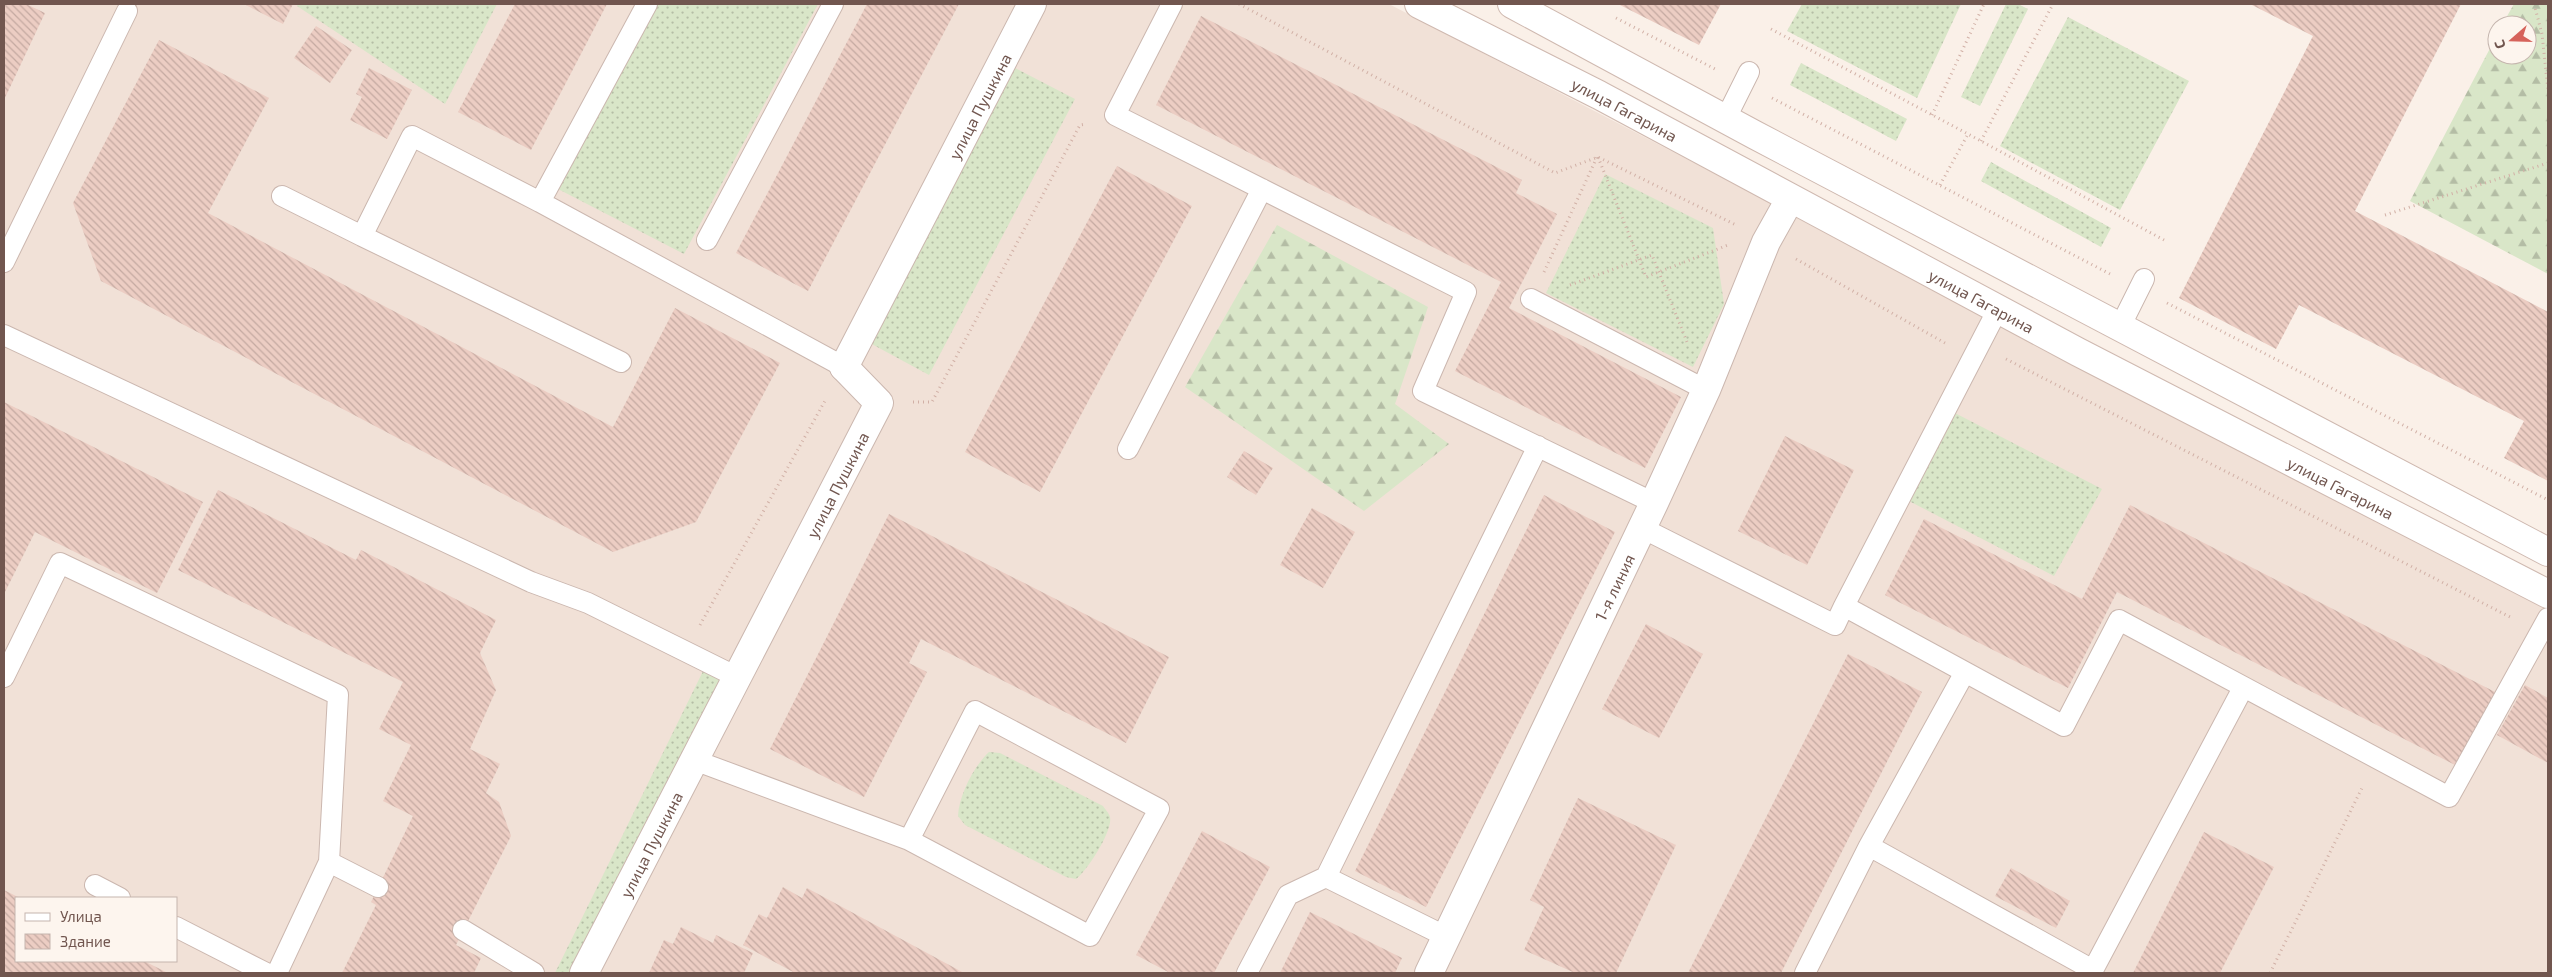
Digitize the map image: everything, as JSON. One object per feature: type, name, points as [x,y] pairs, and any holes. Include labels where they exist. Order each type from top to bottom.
[{"type":"main road","name":"улица Пушкина","points":[[844,367],[1032,4]]},
{"type":"main road","name":"улица Гагарина","points":[[1419,4],[1599,95],[1998,309],[2548,594]]},
{"type":"main road","points":[[1512,4],[2548,552]]},
{"type":"main road","name":"1-я линия","points":[[1429,973],[1654,503],[1706,390],[1760,238],[1790,199]]},
{"type":"main road","points":[[844,367],[879,403]]},
{"type":"main road","name":"улица Пушкина","points":[[584,973],[879,403]]},
{"type":"lane","points":[[540,202],[647,4]]},
{"type":"lane","points":[[707,240],[832,4]]},
{"type":"lane","points":[[1172,4],[1115,115],[1466,292],[1423,391],[1654,503]]},
{"type":"lane","points":[[4,262],[127,11]]},
{"type":"lane","points":[[1726,118],[1746,78]]},
{"type":"lane","points":[[362,236],[412,136],[540,202],[844,367]]},
{"type":"lane","points":[[1128,448],[1262,189]]},
{"type":"lane","points":[[282,196],[621,362]]},
{"type":"lane","points":[[2120,327],[2142,284]]},
{"type":"lane","points":[[1531,299],[1706,390]]},
{"type":"lane","points":[[1642,528],[1835,624],[1998,309]]},
{"type":"lane","points":[[4,335],[531,582],[588,603],[737,677]]},
{"type":"lane","points":[[1247,973],[1288,894],[1326,877],[1538,446]]},
{"type":"lane","points":[[4,677],[60,563],[338,695],[329,862],[277,973]]},
{"type":"lane","points":[[1844,606],[2064,726],[2119,620],[2449,797],[2544,625]]},
{"type":"lane","points":[[1805,973],[1869,846],[1965,672]]},
{"type":"lane","points":[[1869,846],[2093,970],[2244,688]]},
{"type":"lane","points":[[694,760],[909,840],[1090,936],[1159,809],[975,711],[909,840]]},
{"type":"lane","points":[[329,862],[378,887]]},
{"type":"lane","points":[[1326,877],[1447,937]]},
{"type":"lane","points":[[95,885],[118,897]]},
{"type":"lane","points":[[178,928],[266,973]]},
{"type":"lane","points":[[463,930],[534,973]]},
{"type":"path","points":[[1239,4],[1555,172],[1598,157],[1760,238],[1975,352],[2544,625]]},
{"type":"path","points":[[1932,115],[1984,4]]},
{"type":"path","points":[[1981,141],[2053,4]]},
{"type":"path","points":[[2534,4],[2542,34],[2548,90]]},
{"type":"path","points":[[1615,17],[1746,78],[1940,185],[2142,284],[2548,500]]},
{"type":"path","points":[[1771,29],[2164,240]]},
{"type":"path","points":[[879,403],[932,402],[1080,126],[1115,115]]},
{"type":"path","points":[[1940,185],[1968,134]]},
{"type":"path","points":[[1598,157],[1646,277],[1760,238]]},
{"type":"path","points":[[1531,299],[1598,157]]},
{"type":"path","points":[[2386,215],[2548,163]]},
{"type":"path","points":[[1531,299],[1652,255],[1706,390]]},
{"type":"path","points":[[685,652],[844,367]]},
{"type":"path","points":[[2270,973],[2377,758]]},
{"type":"shaded area","points":[[4,4],[1389,4],[2548,608],[2548,973],[4,973]]},
{"type":"green space","points":[[298,4],[497,4],[445,104],[297,6]]},
{"type":"green space","points":[[658,4],[818,4],[684,254],[558,189]]},
{"type":"green space","points":[[1802,4],[1961,4],[1917,98],[1787,31]]},
{"type":"green space","points":[[2006,4],[2018,4],[2028,9],[1980,106],[1961,97]]},
{"type":"green space","points":[[2514,4],[2548,4],[2548,274],[2410,201],[2487,54],[2487,65],[2537,65],[2537,15],[2508,15]]},
{"type":"green space","points":[[2068,17],[2189,81],[2120,210],[2000,146]]},
{"type":"green space","points":[[1801,63],[1907,119],[1896,141],[1790,85]]},
{"type":"green space","points":[[1013,67],[1075,99],[929,375],[868,342]]},
{"type":"green space","points":[[1991,162],[2111,228],[2101,247],[1981,181]]},
{"type":"green space","points":[[1605,174],[1713,228],[1724,304],[1693,367],[1546,293]]},
{"type":"green space","points":[[1277,225],[1428,307],[1395,404],[1449,444],[1364,511],[1185,387]]},
{"type":"green space","points":[[1953,412],[2102,489],[2054,576],[1909,501]]},
{"type":"green space","points":[[707,663],[737,677],[584,973],[555,973]]},
{"type":"green space","points":[[989,752],[1000,753],[1103,806],[1108,813],[1110,823],[1108,831],[1092,860],[1076,879],[1066,877],[965,825],[958,816],[961,799],[968,781]]},
{"type":"building","points":[[4,4],[26,4],[45,13],[4,100]]},
{"type":"building","points":[[244,4],[293,4],[283,24]]},
{"type":"building","points":[[515,4],[607,4],[531,150],[458,112]]},
{"type":"building","points":[[867,4],[959,4],[808,291],[736,253]]},
{"type":"building","points":[[1618,4],[1721,4],[1699,45]]},
{"type":"building","points":[[2250,4],[2461,4],[2355,211],[2548,312],[2548,481],[2504,458],[2524,421],[2299,305],[2276,349],[2179,298],[2313,36]]},
{"type":"building","points":[[1201,16],[1522,180],[1516,193],[1557,214],[1509,308],[1681,397],[1645,468],[1455,371],[1501,282],[1156,105]]},
{"type":"building","points":[[316,26],[352,50],[330,83],[294,58]]},
{"type":"building","points":[[159,40],[269,98],[208,213],[613,427],[675,308],[780,363],[696,522],[613,552],[101,281],[73,203]]},
{"type":"building","points":[[369,68],[412,90],[387,139],[350,120],[362,97],[356,94]]},
{"type":"building","points":[[1117,166],[1192,206],[1040,492],[965,452]]},
{"type":"building","points":[[4,402],[203,502],[157,593],[35,532],[4,594]]},
{"type":"building","points":[[1785,436],[1854,470],[1807,565],[1738,531]]},
{"type":"building","points":[[1244,451],[1273,468],[1256,495],[1227,477]]},
{"type":"building","points":[[218,490],[356,560],[361,550],[496,620],[480,653],[496,690],[470,749],[500,764],[486,793],[499,802],[511,836],[456,945],[481,958],[474,973],[342,973],[376,905],[371,902],[413,816],[383,801],[411,745],[379,729],[403,682],[178,570]]},
{"type":"building","points":[[1544,495],[1615,532],[1426,907],[1355,871]]},
{"type":"building","points":[[2130,505],[2495,692],[2457,766],[2117,592],[2068,688],[1885,595],[1924,519],[2082,599]]},
{"type":"building","points":[[1312,508],[1355,532],[1323,588],[1280,565]]},
{"type":"building","points":[[889,514],[1169,657],[1126,743],[921,639],[909,663],[927,672],[864,797],[770,749]]},
{"type":"building","points":[[1646,624],[1703,654],[1659,738],[1602,709]]},
{"type":"building","points":[[1848,654],[1922,692],[1781,973],[1688,973]]},
{"type":"building","points":[[2525,685],[2548,698],[2548,763],[2497,735]]},
{"type":"building","points":[[1578,798],[1676,845],[1616,973],[1575,973],[1524,950],[1544,907],[1530,900]]},
{"type":"building","points":[[1202,831],[1270,867],[1214,973],[1170,973],[1136,955]]},
{"type":"building","points":[[2204,832],[2274,867],[2220,973],[2133,973]]},
{"type":"building","points":[[2011,868],[2070,901],[2056,928],[1995,896]]},
{"type":"building","points":[[783,887],[802,898],[807,888],[964,973],[795,973],[743,945],[759,914],[767,918]]},
{"type":"building","points":[[4,890],[18,897],[15,897],[15,962],[146,962],[168,973],[4,973]]},
{"type":"building","points":[[1310,912],[1402,958],[1395,973],[1280,973]]},
{"type":"building","points":[[681,927],[713,943],[716,935],[753,953],[744,973],[649,973],[664,940],[673,944]]}]
